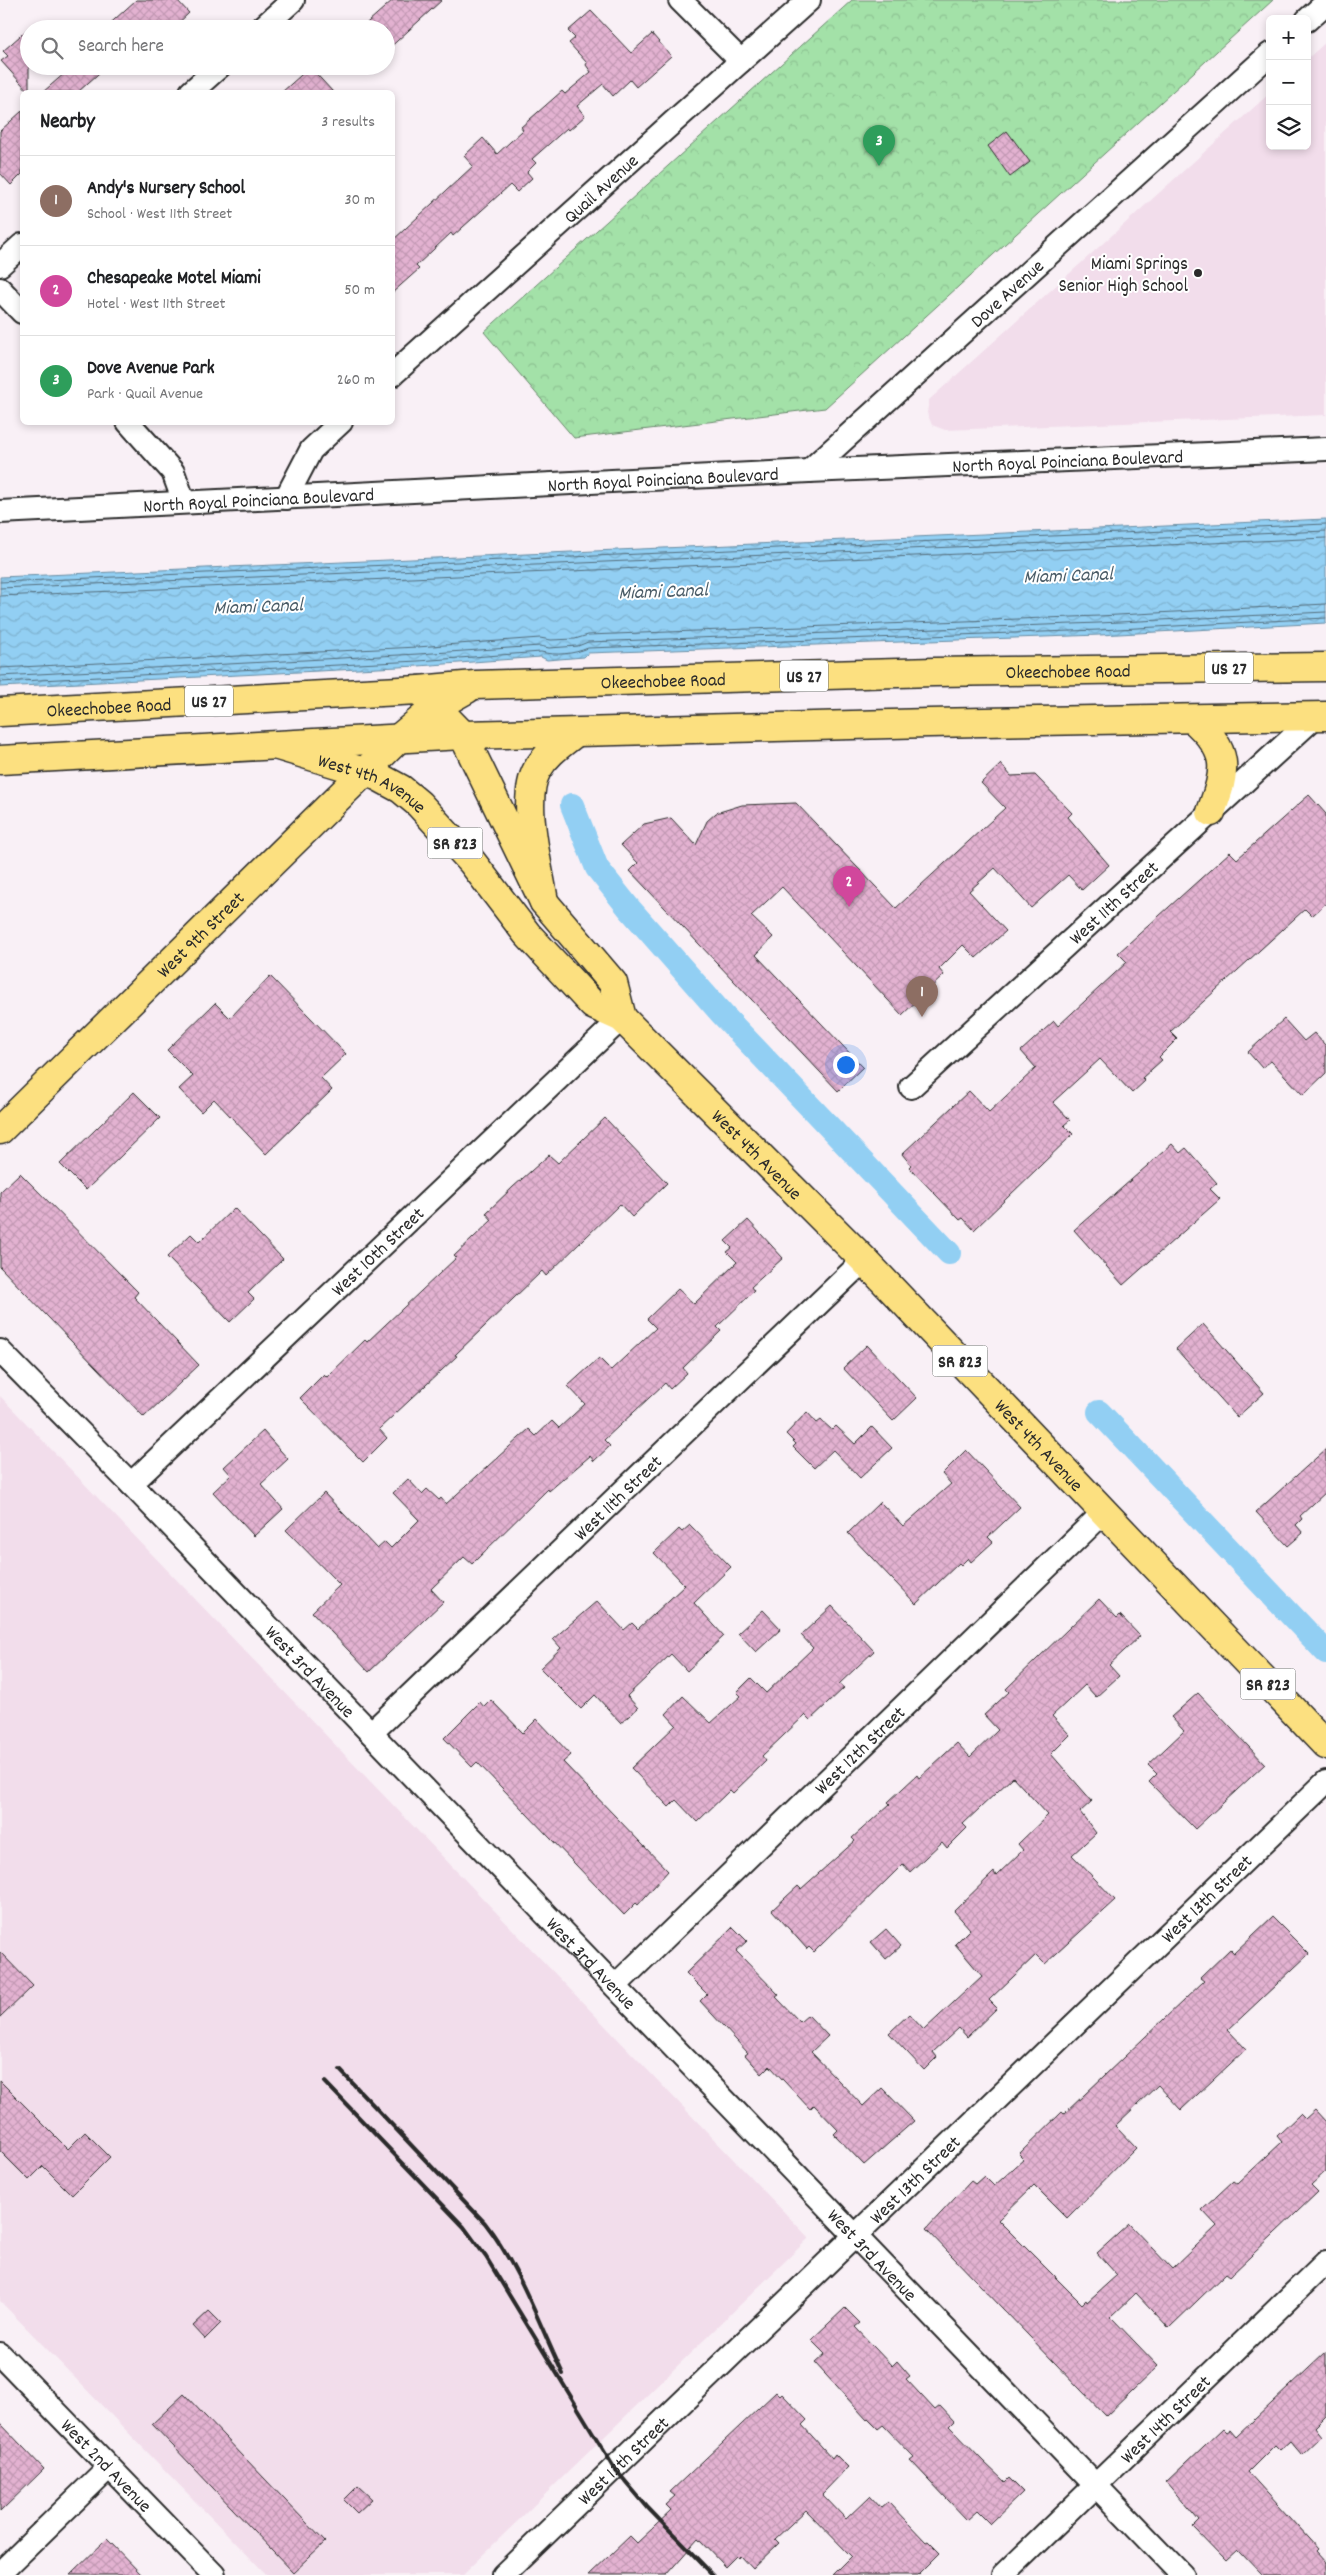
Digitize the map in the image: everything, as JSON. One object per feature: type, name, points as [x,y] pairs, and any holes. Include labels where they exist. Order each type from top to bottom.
[{"type":"main road","name":"Okeechobee Road","points":[[0,712],[428,698],[475,685],[934,672],[1326,667]]},
{"type":"main road","name":"West 4th Avenue","points":[[428,698],[463,736],[544,902],[612,983],[622,1018]]},
{"type":"main road","name":"West 9th Street","points":[[0,1130],[366,773],[399,738],[428,698]]},
{"type":"main road","points":[[0,760],[399,738],[575,732],[1193,719],[1323,714]]},
{"type":"main road","points":[[1193,719],[1207,731],[1218,747],[1224,764],[1222,784],[1211,812]]},
{"type":"main road","points":[[544,902],[529,792],[536,771],[547,756],[575,732]]},
{"type":"main road","name":"West 4th Avenue","points":[[272,744],[366,773],[401,789],[419,804],[472,862],[526,934],[587,998],[594,1005],[622,1018],[864,1260],[1326,1745]]},
{"type":"street","points":[[272,20],[293,0]]},
{"type":"street","points":[[680,0],[741,61]]},
{"type":"street","name":"Quail Avenue","points":[[395,372],[809,0]]},
{"type":"street","points":[[1311,16],[1326,3]]},
{"type":"street","name":"Dove Avenue","points":[[809,471],[1266,58]]},
{"type":"street","points":[[193,90],[210,75]]},
{"type":"street","points":[[0,265],[20,247]]},
{"type":"street","points":[[0,288],[20,310]]},
{"type":"street","points":[[131,425],[172,472],[184,502]]},
{"type":"street","points":[[286,498],[311,450],[338,425]]},
{"type":"street","name":"North Royal Poinciana Boulevard","points":[[0,512],[809,471],[1326,449]]},
{"type":"street","name":"West 11th Street","points":[[910,1087],[1211,812],[1323,714]]},
{"type":"street","name":"West 10th Street","points":[[131,1484],[622,1018]]},
{"type":"street","name":"West 11th Street","points":[[371,1732],[864,1260]]},
{"type":"street","name":"West 3rd Avenue","points":[[0,1351],[371,1732],[1182,2575]]},
{"type":"street","name":"West 12th Street","points":[[615,1986],[1104,1512]]},
{"type":"street","name":"West 13th Street","points":[[503,2575],[856,2237],[1326,1782]]},
{"type":"street","name":"West 14th Street","points":[[1003,2575],[1326,2262]]},
{"type":"street","name":"West 2nd Avenue","points":[[0,2354],[214,2575]]},
{"type":"street","points":[[0,2573],[109,2467]]},
{"type":"shaded area","name":"Miami Springs Senior High School","points":[[1326,42],[1326,415],[945,430],[932,425],[927,413],[929,400],[1266,97],[1266,150],[1311,150],[1311,55]]},
{"type":"shaded area","points":[[0,1396],[809,2238],[462,2575],[267,2575],[0,2301]]},
{"type":"green space","points":[[852,0],[1273,0],[825,408],[574,438],[484,332]]},
{"type":"water","name":"Miami Canal","points":[[1326,519],[1326,623],[1100,635],[588,653],[584,657],[547,660],[541,657],[418,666],[0,687],[0,577]]},
{"type":"building","points":[[136,0],[177,0],[189,13],[182,20],[114,20]]},
{"type":"building","points":[[393,0],[442,0],[395,43],[395,20],[370,20]]},
{"type":"building","points":[[591,11],[631,53],[652,34],[671,56],[636,87],[630,80],[613,96],[603,84],[577,106],[585,116],[569,130],[567,128],[532,159],[536,163],[527,172],[532,178],[517,192],[510,185],[453,236],[451,233],[416,266],[419,269],[395,290],[395,238],[473,166],[464,156],[483,138],[497,154],[523,130],[521,127],[562,91],[565,94],[591,72],[586,65],[587,63],[569,43],[575,38],[568,31]]},
{"type":"building","points":[[20,36],[20,75],[29,75],[29,90],[1,61],[8,56],[3,51]]},
{"type":"building","points":[[63,75],[97,75],[80,90],[45,90]]},
{"type":"building","points":[[301,75],[317,75],[331,90],[284,90]]},
{"type":"building","points":[[20,113],[20,176],[11,185],[0,173],[0,131]]},
{"type":"building","points":[[1007,131],[1030,162],[1010,177],[988,146]]},
{"type":"building","points":[[1001,764],[1011,776],[1035,775],[1072,813],[1068,817],[1109,865],[1082,890],[1068,875],[1031,908],[995,868],[969,891],[1006,931],[976,958],[963,945],[939,969],[944,975],[902,1015],[782,887],[751,916],[773,937],[756,955],[863,1067],[838,1091],[630,871],[638,863],[621,845],[644,824],[671,818],[696,845],[707,821],[716,813],[742,805],[796,803],[896,908],[1005,808],[981,783]]},
{"type":"building","points":[[1309,795],[1326,814],[1326,903],[1312,916],[1305,909],[1170,1032],[1177,1039],[1159,1057],[1162,1060],[1142,1078],[1145,1081],[1132,1093],[1100,1059],[1053,1102],[1070,1120],[1064,1125],[1073,1134],[974,1230],[963,1218],[960,1220],[909,1167],[911,1165],[902,1154],[969,1091],[989,1112],[1036,1068],[1021,1051],[1054,1021],[1058,1026],[1127,962],[1118,953],[1230,852],[1237,859]]},
{"type":"building","points":[[270,976],[346,1054],[321,1078],[332,1090],[266,1154],[214,1099],[201,1112],[179,1089],[193,1076],[167,1050],[215,1003],[230,1018]]},
{"type":"building","points":[[1284,1019],[1304,1041],[1314,1033],[1326,1046],[1326,1073],[1303,1095],[1271,1061],[1262,1068],[1248,1052]]},
{"type":"building","points":[[134,1092],[160,1118],[86,1190],[60,1164]]},
{"type":"building","points":[[605,1118],[667,1183],[632,1217],[620,1204],[546,1276],[542,1271],[455,1355],[457,1356],[379,1429],[387,1438],[363,1462],[300,1398],[324,1374],[327,1377],[365,1340],[367,1342],[456,1258],[454,1256],[492,1220],[486,1213],[513,1187],[549,1155],[558,1163]]},
{"type":"building","points":[[1172,1144],[1180,1153],[1186,1148],[1217,1183],[1210,1189],[1220,1199],[1123,1285],[1074,1230]]},
{"type":"building","points":[[20,1173],[138,1292],[134,1297],[199,1365],[144,1417],[0,1267],[0,1192]]},
{"type":"building","points":[[234,1208],[283,1259],[248,1293],[254,1299],[230,1322],[167,1257],[191,1234],[199,1242]]},
{"type":"building","points":[[748,1220],[783,1258],[751,1287],[754,1291],[717,1327],[721,1331],[683,1368],[687,1373],[670,1389],[665,1383],[604,1440],[610,1446],[594,1461],[590,1456],[549,1491],[548,1489],[472,1564],[464,1557],[431,1589],[443,1602],[369,1672],[312,1612],[340,1585],[286,1530],[324,1493],[377,1549],[385,1542],[391,1548],[419,1520],[393,1493],[408,1479],[422,1494],[427,1489],[439,1500],[441,1498],[446,1504],[529,1429],[536,1436],[552,1421],[559,1428],[585,1404],[568,1386],[599,1358],[611,1370],[656,1328],[647,1319],[678,1289],[694,1304],[737,1262],[727,1252],[732,1248],[725,1241]]},
{"type":"building","points":[[1203,1324],[1264,1393],[1237,1417],[1176,1349]]},
{"type":"building","points":[[867,1345],[917,1398],[893,1421],[843,1368]]},
{"type":"building","points":[[807,1412],[817,1423],[821,1420],[832,1430],[836,1426],[855,1444],[872,1427],[892,1448],[860,1478],[833,1450],[814,1468],[793,1447],[796,1444],[786,1434]]},
{"type":"building","points":[[263,1431],[288,1459],[261,1484],[283,1509],[254,1536],[213,1492],[231,1475],[224,1467]]},
{"type":"building","points":[[1326,1449],[1326,1492],[1300,1516],[1302,1519],[1296,1525],[1303,1533],[1288,1546],[1256,1512]]},
{"type":"building","points":[[966,1450],[1020,1507],[988,1537],[993,1542],[971,1562],[968,1558],[961,1565],[959,1563],[916,1604],[848,1533],[880,1502],[903,1526],[951,1484],[942,1474]]},
{"type":"building","points":[[690,1525],[731,1567],[694,1603],[724,1636],[687,1671],[671,1654],[627,1696],[638,1708],[621,1723],[595,1695],[581,1709],[540,1668],[561,1648],[553,1639],[597,1601],[624,1630],[632,1623],[638,1629],[685,1585],[654,1553],[679,1529],[682,1532]]},
{"type":"building","points":[[1099,1599],[1117,1618],[1120,1615],[1140,1636],[1109,1665],[1119,1676],[1096,1697],[1085,1685],[1052,1716],[1070,1735],[1051,1754],[1092,1801],[1080,1812],[1096,1833],[1072,1855],[1115,1900],[1045,1964],[1036,1955],[989,2000],[997,2008],[967,2037],[959,2028],[933,2052],[937,2057],[924,2070],[889,2033],[909,2014],[924,2030],[982,1976],[955,1944],[970,1929],[954,1911],[994,1872],[996,1876],[1023,1850],[1018,1844],[1048,1815],[1013,1777],[963,1824],[967,1828],[947,1848],[942,1842],[910,1872],[903,1864],[814,1952],[809,1947],[807,1949],[772,1910],[798,1886],[801,1889],[855,1841],[852,1838],[890,1804],[888,1802],[917,1775],[919,1778],[957,1743],[970,1757],[998,1730],[984,1715],[1009,1692],[1006,1689]]},
{"type":"building","points":[[832,1606],[874,1651],[839,1684],[844,1688],[810,1720],[805,1715],[762,1756],[766,1761],[733,1793],[730,1790],[697,1822],[676,1800],[669,1807],[631,1768],[676,1725],[666,1714],[683,1696],[711,1723],[741,1696],[737,1692],[751,1678],[766,1693],[813,1648],[801,1635]]},
{"type":"building","points":[[763,1610],[781,1629],[756,1652],[738,1633]]},
{"type":"building","points":[[1198,1693],[1265,1764],[1195,1829],[1149,1782],[1157,1774],[1148,1765],[1184,1731],[1171,1717]]},
{"type":"building","points":[[491,1700],[523,1733],[537,1719],[571,1755],[563,1762],[668,1871],[638,1905],[636,1903],[624,1915],[477,1762],[472,1767],[444,1738],[480,1702],[484,1707]]},
{"type":"building","points":[[1272,1917],[1309,1954],[1228,2030],[1246,2049],[1181,2110],[1158,2085],[1115,2126],[1136,2148],[1067,2218],[1034,2185],[998,2220],[1082,2304],[1086,2300],[1087,2302],[1117,2275],[1097,2253],[1129,2224],[1172,2269],[1217,2226],[1202,2210],[1233,2181],[1237,2184],[1282,2142],[1277,2136],[1300,2114],[1305,2119],[1315,2110],[1326,2122],[1326,2171],[1311,2185],[1318,2192],[1230,2276],[1226,2273],[1169,2328],[1136,2293],[1111,2317],[1158,2366],[1106,2416],[926,2229],[971,2181],[975,2184],[984,2176],[994,2186],[1024,2159],[1019,2154],[1062,2112],[1064,2114],[1204,1981],[1200,1978],[1230,1949],[1234,1953]]},
{"type":"building","points":[[733,1927],[747,1941],[736,1951],[779,1995],[776,1997],[800,2022],[808,2015],[828,2036],[811,2052],[863,2106],[882,2088],[914,2121],[864,2165],[834,2134],[838,2130],[814,2105],[810,2109],[770,2066],[762,2074],[745,2055],[748,2053],[700,2001],[707,1994],[686,1973]]},
{"type":"building","points":[[886,1929],[901,1946],[886,1959],[871,1942]]},
{"type":"building","points":[[0,1952],[33,1986],[0,2018]]},
{"type":"building","points":[[0,2081],[68,2149],[85,2132],[110,2157],[72,2195],[43,2166],[29,2180],[0,2151]]},
{"type":"building","points":[[845,2308],[860,2323],[855,2327],[892,2366],[897,2361],[910,2376],[906,2379],[935,2410],[940,2406],[954,2421],[949,2426],[1005,2482],[1009,2478],[1023,2492],[990,2524],[977,2511],[967,2520],[910,2460],[914,2457],[883,2425],[878,2429],[867,2420],[815,2363],[825,2354],[811,2340]]},
{"type":"building","points":[[209,2311],[221,2323],[205,2339],[193,2326]]},
{"type":"building","points":[[1326,2352],[1326,2416],[1315,2427],[1322,2436],[1302,2455],[1290,2441],[1280,2450],[1275,2445],[1248,2472],[1318,2549],[1316,2551],[1326,2562],[1326,2575],[1262,2575],[1238,2550],[1226,2561],[1193,2527],[1199,2521],[1166,2482],[1223,2428],[1227,2432],[1230,2430],[1236,2437]]},
{"type":"building","points":[[776,2392],[780,2396],[782,2394],[807,2420],[802,2425],[832,2458],[835,2454],[848,2467],[822,2494],[846,2519],[870,2496],[881,2508],[888,2502],[926,2542],[928,2541],[940,2553],[918,2575],[832,2575],[851,2556],[806,2510],[775,2539],[779,2543],[752,2569],[740,2556],[738,2558],[736,2556],[725,2567],[698,2539],[666,2575],[589,2575],[630,2536],[637,2543],[671,2511],[665,2505],[675,2496],[670,2492]]},
{"type":"building","points":[[184,2394],[325,2542],[293,2572],[152,2424]]},
{"type":"building","points":[[0,2423],[44,2469],[0,2512]]},
{"type":"building","points":[[358,2486],[372,2499],[357,2513],[344,2500]]},
{"type":"building","points":[[107,2539],[142,2575],[70,2575]]},
{"type":"waterway","points":[[572,805],[597,868],[628,907],[722,1014],[949,1253]]},
{"type":"waterway","points":[[1099,1412],[1326,1652]]},
{"type":"railway","points":[[340,2070],[485,2223],[508,2258],[528,2296],[563,2374]]},
{"type":"railway","points":[[325,2082],[464,2227],[486,2257],[615,2469],[648,2508],[713,2575]]},
{"type":"place","name":"Dove Avenue Park","points":[[879,166]]},
{"type":"place","name":"Miami Springs Senior High School","points":[[1198,273]]},
{"type":"place","name":"Chesapeake Motel Miami","points":[[849,907]]},
{"type":"place","name":"Andy's Nursery School","points":[[922,1017]]}]
